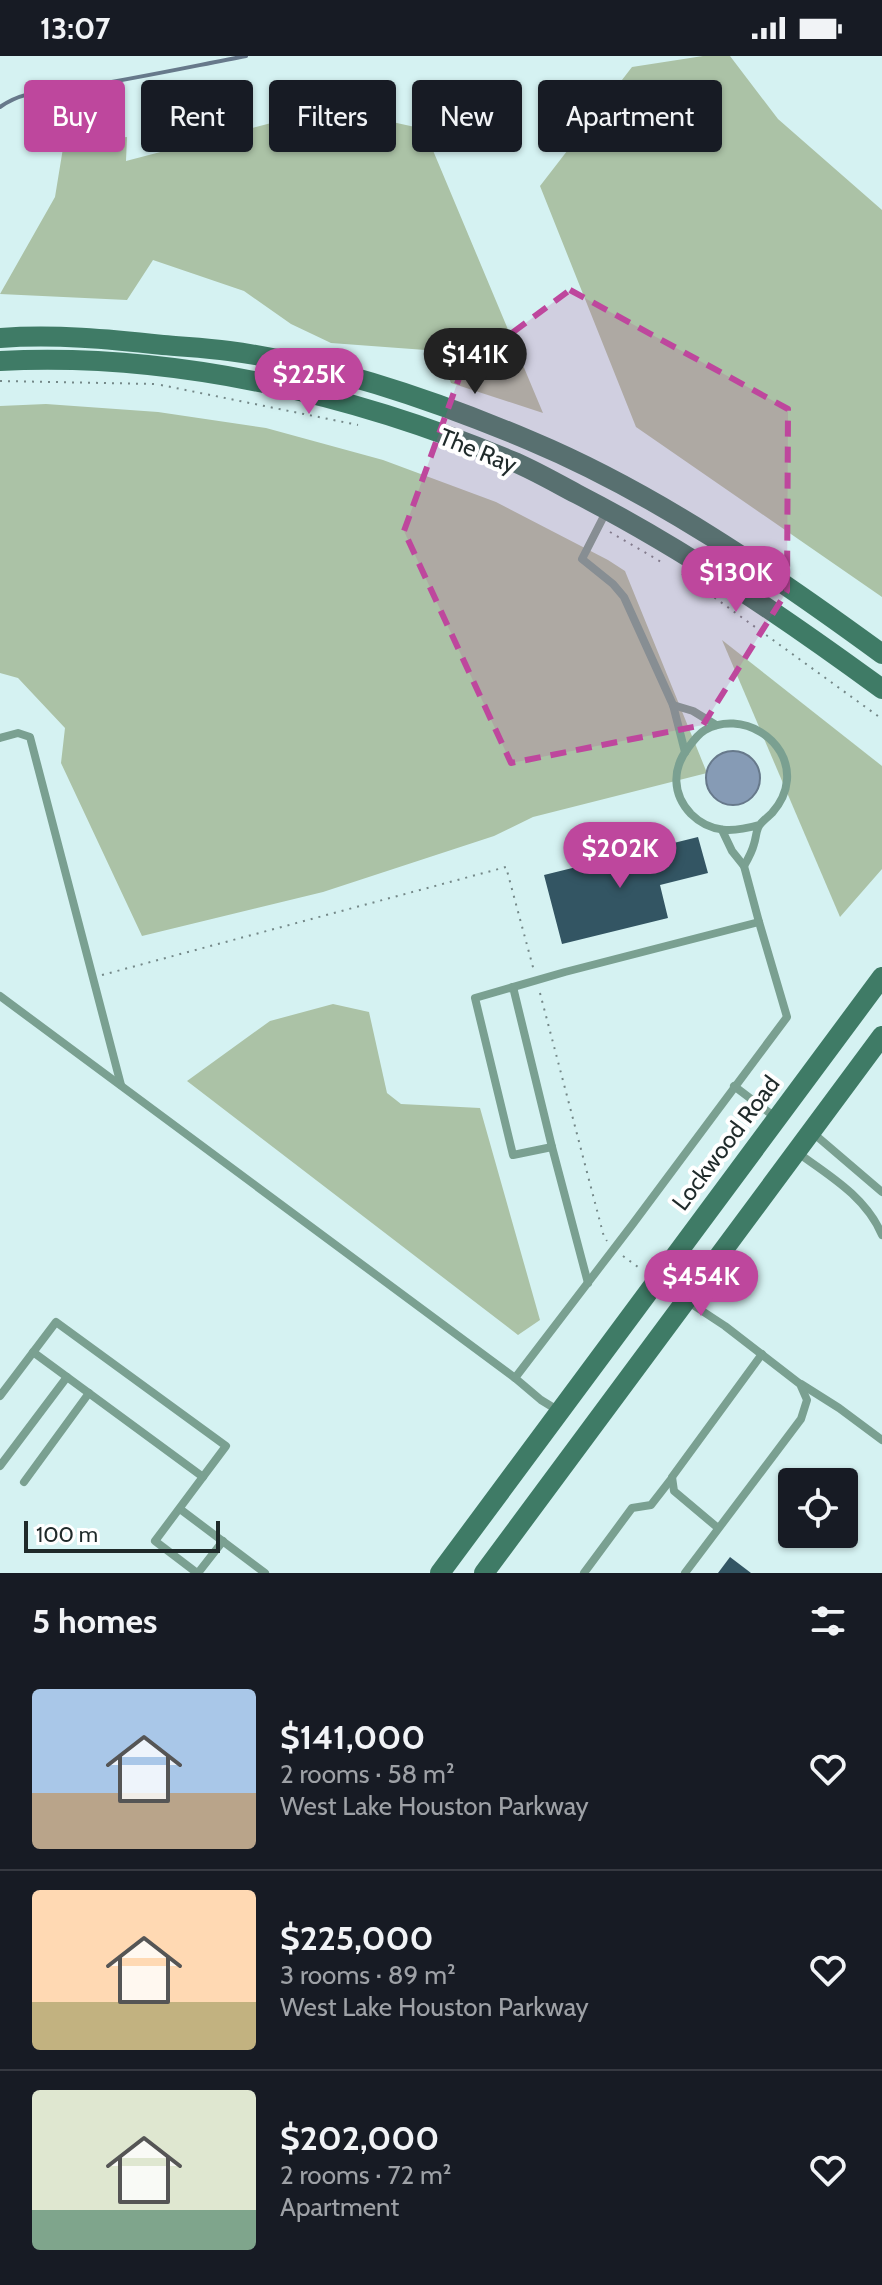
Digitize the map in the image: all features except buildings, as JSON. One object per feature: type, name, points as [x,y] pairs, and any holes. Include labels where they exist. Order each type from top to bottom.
[{"type":"main road","points":[[0,338],[40,335],[232,351],[317,369],[423,400],[532,441],[620,485],[723,543],[882,654]]},
{"type":"main road","points":[[0,361],[47,359],[162,368],[275,384],[397,417],[514,461],[603,518],[630,521],[761,605],[882,689]]},
{"type":"main road","name":"Lockwood Road","points":[[440,1573],[882,977]]},
{"type":"main road","points":[[484,1573],[882,1036]]},
{"type":"main road","points":[[775,1120],[812,1132]]},
{"type":"main road","points":[[775,1120],[797,1152]]},
{"type":"lane","points":[[603,518],[582,559],[624,597],[673,705],[685,752]]},
{"type":"lane","points":[[673,705],[693,711],[716,725]]},
{"type":"lane","points":[[735,724],[755,729],[775,742],[785,759],[787,782],[784,793],[772,813],[759,825],[736,831],[722,830],[698,820],[681,801],[677,789],[679,763],[704,730],[716,725],[735,724]]},
{"type":"lane","points":[[0,738],[18,733],[30,737],[121,1086]]},
{"type":"lane","points":[[744,866],[759,825]]},
{"type":"lane","points":[[515,1378],[787,1017],[744,866],[732,851],[722,830]]},
{"type":"lane","points":[[552,1147],[513,1155],[475,998],[759,922]]},
{"type":"lane","points":[[513,987],[588,1283]]},
{"type":"lane","points":[[0,996],[559,1412]]},
{"type":"lane","points":[[734,1086],[775,1120]]},
{"type":"lane","points":[[812,1132],[882,1192]]},
{"type":"lane","points":[[797,1152],[849,1190],[865,1206],[882,1235]]},
{"type":"lane","points":[[687,1301],[882,1440]]},
{"type":"lane","points":[[0,1396],[56,1322],[226,1446],[155,1541],[198,1573],[223,1541]]},
{"type":"lane","points":[[33,1352],[203,1477]]},
{"type":"lane","points":[[584,1573],[632,1508],[651,1505],[762,1354]]},
{"type":"lane","points":[[0,1466],[67,1377]]},
{"type":"lane","points":[[685,1573],[801,1419],[807,1400],[800,1384]]},
{"type":"lane","points":[[24,1482],[89,1393]]},
{"type":"lane","points":[[672,1477],[674,1491],[718,1528]]},
{"type":"lane","points":[[180,1509],[265,1573]]},
{"type":"path","points":[[0,381],[156,384],[363,426]]},
{"type":"path","points":[[603,518],[667,565]]},
{"type":"path","points":[[681,573],[882,719]]},
{"type":"path","points":[[93,977],[506,867],[604,1237],[614,1250],[638,1267]]},
{"type":"highlighted area","points":[[570,290],[788,409],[787,591],[703,725],[511,763],[404,531],[462,370]]},
{"type":"green space","points":[[703,56],[730,56],[778,119],[882,210],[882,597],[636,427],[540,186],[566,152],[722,152],[722,80],[622,80],[632,67]]},
{"type":"green space","points":[[396,123],[412,126],[412,152],[434,152],[543,413],[451,383],[439,351],[331,343],[291,324],[244,291],[153,260],[127,300],[0,294],[55,197],[62,152],[125,152],[127,137],[126,161],[160,152],[253,152],[253,128],[269,124],[269,152],[396,152]]},
{"type":"green space","points":[[46,404],[158,412],[266,428],[383,460],[496,502],[608,560],[625,571],[707,773],[533,817],[494,836],[323,892],[142,936],[61,763],[65,728],[18,678],[0,673],[0,406]]},
{"type":"green space","points":[[722,640],[882,766],[882,869],[840,917]]},
{"type":"green space","points":[[333,1004],[369,1012],[387,1093],[401,1104],[480,1108],[540,1320],[518,1335],[187,1081],[270,1021]]},
{"type":"water","points":[[733,751],[752,759],[760,778],[752,797],[733,805],[714,797],[706,778],[714,759]]},
{"type":"waterway","points":[[0,107],[28,94],[246,56]]}]
